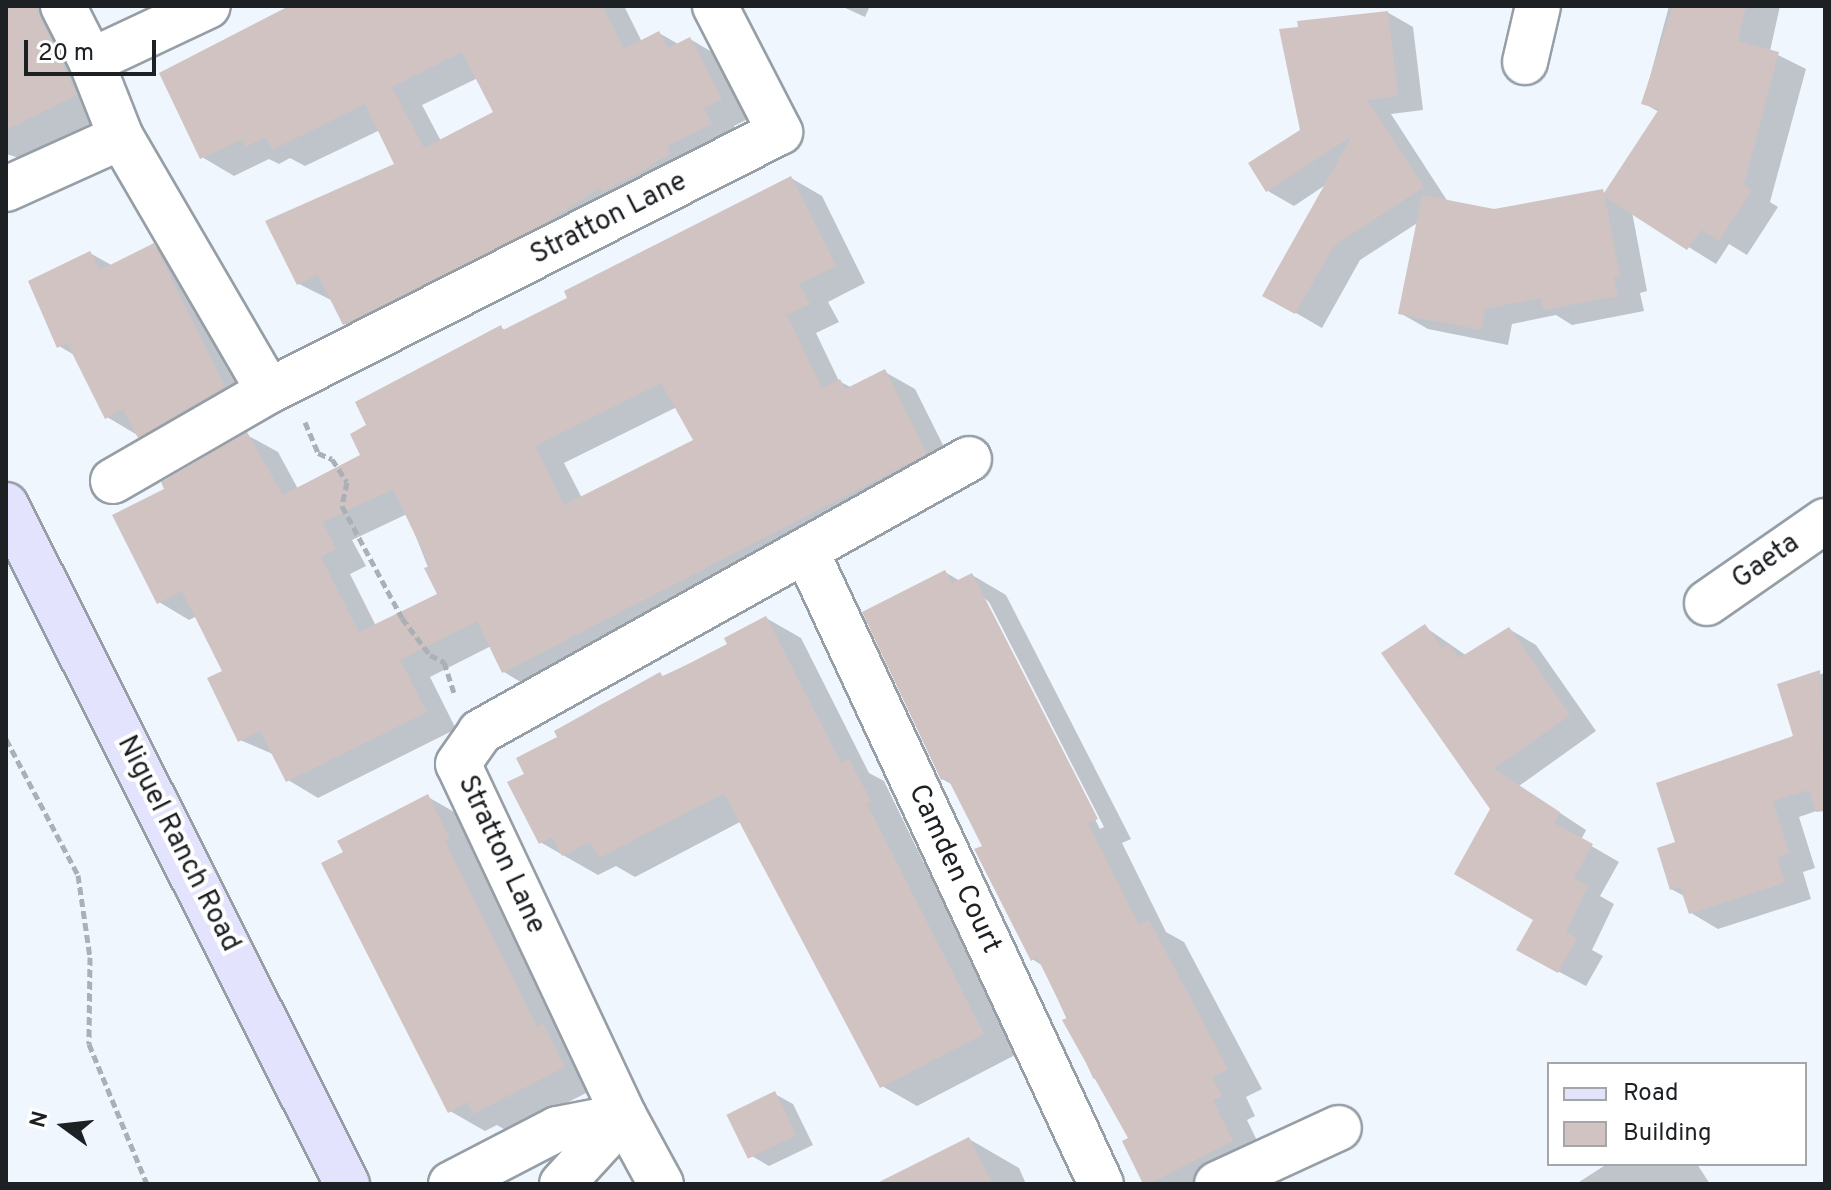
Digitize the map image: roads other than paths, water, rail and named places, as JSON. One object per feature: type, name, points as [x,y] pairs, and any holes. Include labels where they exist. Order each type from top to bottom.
[{"type":"street","points":[[63,6],[91,61],[121,137],[269,391]]},
{"type":"street","points":[[91,61],[208,6]]},
{"type":"street","name":"Stratton Lane","points":[[113,481],[269,391],[780,132],[715,6]]},
{"type":"street","points":[[1525,62],[1538,6]]},
{"type":"street","points":[[6,189],[121,137]]},
{"type":"street","points":[[807,553],[969,459]]},
{"type":"street","name":"Niguel Ranch Road","points":[[6,505],[347,1184]]},
{"type":"street","name":"Gaeta","points":[[1707,603],[1825,521]]},
{"type":"street","name":"Stratton Lane","points":[[661,1184],[624,1116],[458,764],[480,732],[807,553]]},
{"type":"street","name":"Camden Court","points":[[807,553],[1101,1184]]},
{"type":"street","points":[[451,1184],[557,1129],[624,1116]]},
{"type":"street","points":[[562,1184],[624,1116]]},
{"type":"street","points":[[1217,1184],[1339,1128]]}]
